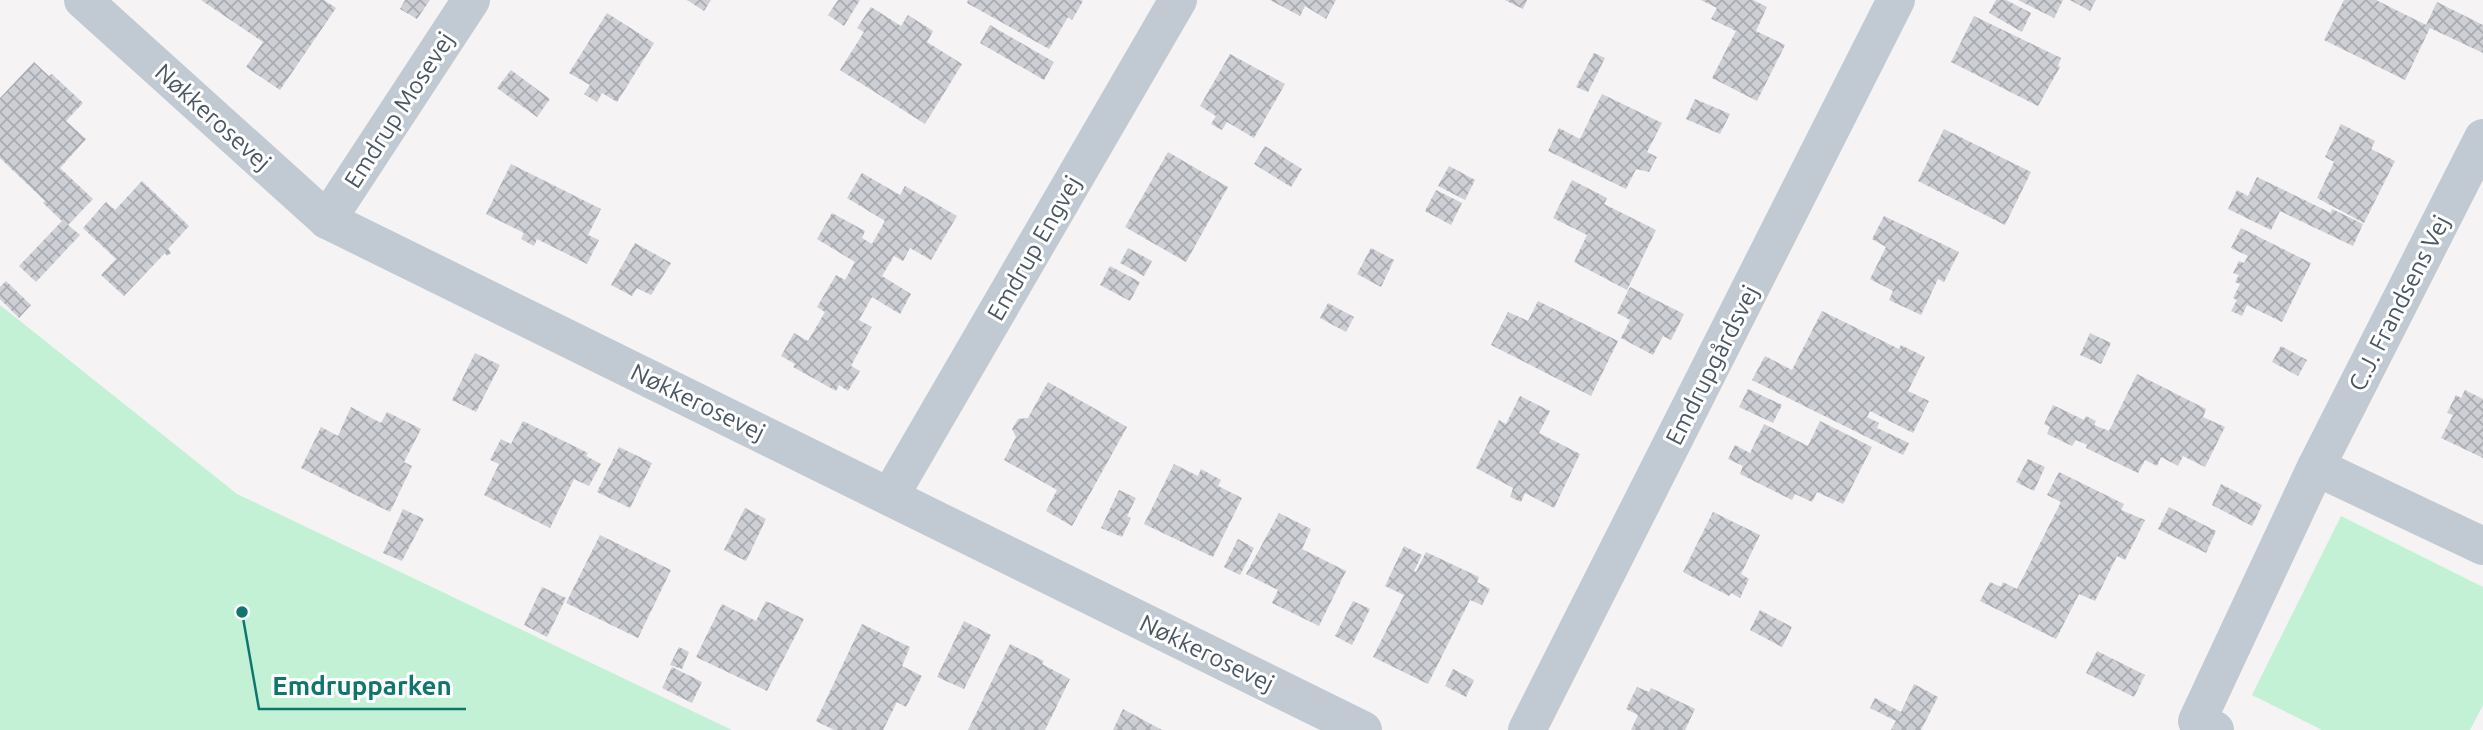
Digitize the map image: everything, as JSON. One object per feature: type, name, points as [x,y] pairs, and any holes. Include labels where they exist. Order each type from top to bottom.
[{"type":"street","name":"Nøkkerosevej","points":[[83,0],[327,220],[1363,730]]},
{"type":"street","name":"Emdrup Mosevej","points":[[327,220],[471,0]]},
{"type":"street","name":"Emdrup Engvej","points":[[890,496],[1178,0]]},
{"type":"street","name":"Emdrupgårdsvej","points":[[1527,730],[1896,0]]},
{"type":"street","name":"C.J. Frandsens Vej","points":[[2215,730],[2197,722],[2316,467],[2483,138]]},
{"type":"street","points":[[2316,467],[2483,546]]},
{"type":"green space","points":[[0,305],[237,494],[732,730],[0,730]]},
{"type":"green space","points":[[2341,516],[2483,587],[2483,705],[2470,730],[2322,730],[2252,695]]},
{"type":"building","points":[[201,0],[324,0],[336,8],[280,90],[246,67],[263,42]]},
{"type":"building","points":[[405,0],[430,0],[417,19],[400,9]]},
{"type":"building","points":[[687,0],[711,0],[704,11]]},
{"type":"building","points":[[838,0],[860,0],[844,26],[828,15]]},
{"type":"building","points":[[968,0],[1083,1],[1072,20],[1068,17],[1049,49],[967,3]]},
{"type":"building","points":[[1270,0],[1336,0],[1326,19],[1305,6],[1300,16]]},
{"type":"building","points":[[1505,0],[1527,0],[1523,9]]},
{"type":"building","points":[[1701,0],[1753,0],[1767,7],[1756,31],[1785,45],[1757,101],[1712,78],[1736,31],[1711,19],[1717,8]]},
{"type":"building","points":[[1996,0],[2006,0],[2031,13],[2022,32],[1989,13]]},
{"type":"building","points":[[2018,0],[2063,0],[2054,18]]},
{"type":"building","points":[[2070,0],[2096,0],[2090,11]]},
{"type":"building","points":[[2344,0],[2376,0],[2426,25],[2437,2],[2483,25],[2483,53],[2430,28],[2405,80],[2324,40]]},
{"type":"building","points":[[871,7],[901,26],[908,15],[933,31],[927,42],[962,64],[925,124],[840,70],[864,32],[857,28]]},
{"type":"building","points":[[607,13],[654,43],[617,102],[602,93],[597,102],[584,94],[590,85],[569,73]]},
{"type":"building","points":[[1974,16],[2061,58],[2060,67],[2038,106],[1951,62]]},
{"type":"building","points":[[990,25],[1054,62],[1044,80],[980,43]]},
{"type":"building","points":[[1594,53],[1605,58],[1588,92],[1576,87]]},
{"type":"building","points":[[1230,54],[1285,84],[1254,138],[1227,122],[1222,130],[1211,124],[1216,116],[1200,106]]},
{"type":"building","points":[[34,62],[49,76],[52,74],[83,103],[66,121],[86,139],[60,168],[93,199],[68,225],[80,235],[36,282],[19,266],[62,221],[0,158],[0,98]]},
{"type":"building","points":[[511,70],[550,99],[537,117],[497,88]]},
{"type":"building","points":[[1602,94],[1662,123],[1647,152],[1657,157],[1649,172],[1636,169],[1626,189],[1548,151],[1559,128],[1580,139]]},
{"type":"building","points":[[1695,99],[1730,114],[1720,134],[1686,119]]},
{"type":"building","points":[[2341,124],[2375,141],[2371,149],[2395,161],[2364,223],[2317,198],[2334,162],[2325,157]]},
{"type":"building","points":[[1944,129],[2031,172],[2005,225],[1918,181]]},
{"type":"building","points":[[1265,146],[1302,169],[1291,187],[1254,164]]},
{"type":"building","points":[[1168,152],[1228,187],[1186,262],[1125,227]]},
{"type":"building","points":[[511,164],[601,209],[588,235],[599,240],[587,264],[537,239],[534,246],[521,239],[524,233],[486,214]]},
{"type":"building","points":[[1449,166],[1475,180],[1465,200],[1438,186]]},
{"type":"building","points":[[862,173],[900,195],[905,186],[957,216],[931,260],[910,248],[903,261],[894,256],[882,276],[911,294],[900,314],[872,297],[859,320],[872,327],[851,366],[860,371],[848,391],[839,385],[836,391],[793,367],[795,364],[781,356],[794,333],[808,341],[825,312],[817,307],[836,275],[845,280],[855,262],[817,239],[832,213],[865,231],[862,238],[872,244],[885,221],[847,198]]},
{"type":"building","points":[[2257,177],[2331,213],[2332,209],[2363,224],[2353,246],[2280,211],[2271,230],[2228,209],[2237,190],[2248,196]]},
{"type":"building","points":[[1572,180],[1607,198],[1604,204],[1656,230],[1627,290],[1574,262],[1587,235],[1553,218]]},
{"type":"building","points":[[142,181],[189,226],[168,249],[171,253],[167,256],[165,253],[124,296],[101,275],[116,259],[83,228],[106,202],[115,210]]},
{"type":"building","points":[[1436,190],[1462,203],[1451,225],[1425,211]]},
{"type":"building","points":[[1884,216],[1959,252],[1944,282],[1938,279],[1921,315],[1889,300],[1893,291],[1870,279],[1886,247],[1872,239]]},
{"type":"building","points":[[2241,228],[2311,263],[2282,322],[2247,305],[2242,316],[2231,311],[2237,300],[2233,298],[2240,284],[2235,282],[2239,275],[2233,273],[2239,261],[2244,263],[2248,256],[2231,248]]},
{"type":"building","points":[[635,243],[671,263],[651,295],[637,288],[632,296],[611,285]]},
{"type":"building","points":[[1128,248],[1152,261],[1144,276],[1120,263]]},
{"type":"building","points":[[1371,248],[1394,260],[1381,287],[1357,274]]},
{"type":"building","points":[[1110,266],[1140,282],[1130,301],[1100,285]]},
{"type":"building","points":[[6,281],[31,305],[19,318],[0,299],[0,287]]},
{"type":"building","points":[[1630,287],[1684,314],[1671,340],[1663,336],[1653,355],[1621,338],[1630,320],[1617,313]]},
{"type":"building","points":[[1538,301],[1618,341],[1591,396],[1491,345],[1508,312],[1528,321]]},
{"type":"building","points":[[1328,303],[1354,317],[1346,332],[1320,318]]},
{"type":"building","points":[[1822,311],[1899,349],[1901,345],[1925,357],[1908,391],[1929,401],[1913,433],[1870,411],[1867,417],[1879,423],[1877,428],[1909,443],[1903,455],[1752,380],[1765,356],[1792,370]]},
{"type":"building","points":[[2090,333],[2111,343],[2101,364],[2080,355]]},
{"type":"building","points":[[2281,346],[2307,360],[2298,376],[2272,362]]},
{"type":"building","points":[[475,353],[500,365],[476,412],[452,400]]},
{"type":"building","points":[[2137,374],[2206,409],[2203,417],[2225,427],[2205,467],[2183,456],[2178,466],[2161,457],[2157,466],[2145,460],[2138,473],[2086,448],[2087,445],[2076,440],[2072,446],[2047,434],[2050,427],[2044,424],[2053,405],[2084,420],[2086,416],[2096,421],[2094,425],[2109,431]]},
{"type":"building","points":[[1048,382],[1127,427],[1072,526],[1046,511],[1057,490],[1004,460],[1016,437],[1012,429],[1018,419],[1028,418]]},
{"type":"building","points":[[1748,389],[1782,405],[1773,423],[1739,407]]},
{"type":"building","points":[[2465,390],[2483,399],[2483,458],[2441,438],[2453,415],[2447,413],[2456,395],[2461,398]]},
{"type":"building","points":[[1520,396],[1550,411],[1539,433],[1580,454],[1554,508],[1525,493],[1521,502],[1510,497],[1513,488],[1476,468],[1499,420],[1506,424]]},
{"type":"building","points":[[351,407],[381,423],[387,412],[421,429],[404,462],[412,466],[390,512],[301,468],[321,427],[338,436]]},
{"type":"building","points":[[523,421],[588,453],[586,456],[601,464],[589,486],[574,479],[550,528],[484,495],[499,464],[490,460],[501,439],[511,444]]},
{"type":"building","points":[[1820,421],[1872,447],[1843,504],[1817,492],[1812,502],[1795,494],[1792,500],[1740,474],[1743,466],[1728,459],[1735,445],[1750,453],[1764,424],[1808,446]]},
{"type":"building","points":[[619,447],[652,463],[630,508],[597,492]]},
{"type":"building","points":[[2028,459],[2045,467],[2034,491],[2016,482]]},
{"type":"building","points":[[1174,464],[1198,476],[1201,469],[1221,480],[1218,486],[1242,498],[1213,557],[1144,524]]},
{"type":"building","points":[[2059,472],[2124,504],[2121,510],[2145,520],[2125,560],[2117,556],[2095,601],[2079,594],[2056,639],[1980,601],[1990,582],[2001,587],[2003,582],[2017,589],[2061,502],[2047,495]]},
{"type":"building","points":[[2221,484],[2262,505],[2252,526],[2212,505]]},
{"type":"building","points":[[1119,490],[1136,498],[1127,516],[1131,518],[1122,537],[1101,528]]},
{"type":"building","points":[[2169,507],[2216,531],[2206,553],[2158,529]]},
{"type":"building","points":[[745,508],[766,519],[746,561],[724,550]]},
{"type":"building","points":[[403,509],[424,519],[402,561],[383,553]]},
{"type":"building","points":[[1713,512],[1760,535],[1741,574],[1749,579],[1740,598],[1731,593],[1729,596],[1683,572]]},
{"type":"building","points":[[1279,513],[1311,529],[1302,549],[1346,571],[1319,626],[1272,603],[1278,590],[1246,574]]},
{"type":"building","points":[[600,535],[671,570],[638,638],[566,603]]},
{"type":"building","points":[[1238,539],[1254,548],[1240,575],[1224,567]]},
{"type":"building","points":[[1404,546],[1422,555],[1414,571],[1416,572],[1426,552],[1479,577],[1477,582],[1490,589],[1482,605],[1470,600],[1428,684],[1373,657],[1404,595],[1385,586]]},
{"type":"building","points":[[542,587],[566,598],[547,637],[524,625]]},
{"type":"building","points":[[766,601],[804,619],[767,691],[696,657],[722,604],[756,621]]},
{"type":"building","points":[[1353,601],[1370,609],[1352,645],[1335,636]]},
{"type":"building","points":[[1760,610],[1792,627],[1782,647],[1750,630]]},
{"type":"building","points":[[964,621],[991,635],[964,689],[937,677]]},
{"type":"building","points":[[862,624],[910,647],[902,666],[922,676],[906,707],[897,702],[883,730],[834,730],[816,721]]},
{"type":"building","points":[[1010,644],[1044,661],[1042,664],[1070,679],[1045,730],[968,730]]},
{"type":"building","points":[[679,647],[689,652],[682,669],[670,665]]},
{"type":"building","points":[[2097,651],[2145,675],[2134,697],[2086,673]]},
{"type":"building","points":[[672,667],[702,682],[692,703],[662,688]]},
{"type":"building","points":[[1453,669],[1474,680],[1466,697],[1445,686]]},
{"type":"building","points":[[1914,684],[1938,697],[1921,730],[1891,730],[1896,721],[1870,708],[1875,698],[1901,712]]},
{"type":"building","points":[[1637,687],[1649,692],[1651,688],[1695,709],[1685,730],[1631,730],[1638,715],[1626,709]]},
{"type":"building","points":[[1123,709],[1162,730],[1113,730]]},
{"type":"place","name":"Emdrupparken","points":[[242,612]]}]
